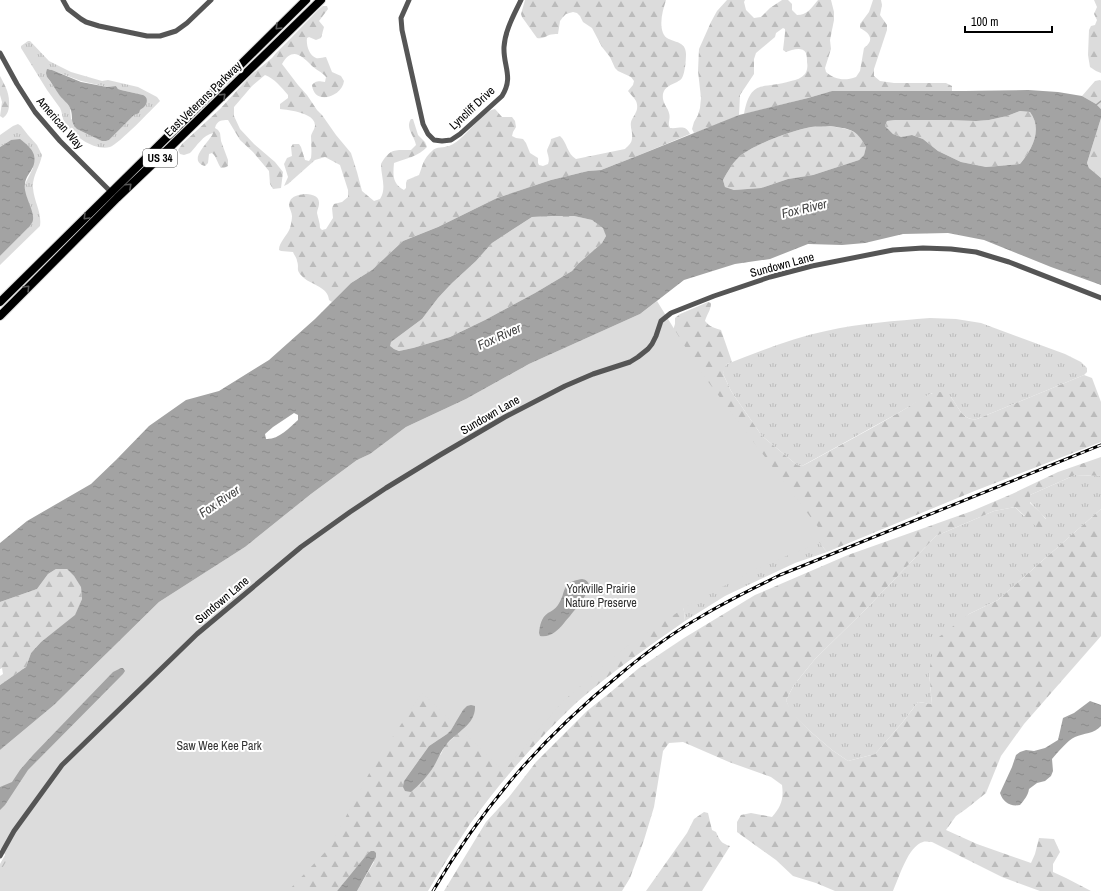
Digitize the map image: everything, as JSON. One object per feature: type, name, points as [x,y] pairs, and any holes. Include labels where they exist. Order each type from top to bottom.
[{"type":"main road","name":"East Veterans Parkway","points":[[0,316],[114,195],[306,0]]},
{"type":"main road","name":"East Veterans Parkway","points":[[0,302],[114,195],[162,156],[321,0]]},
{"type":"street","points":[[62,0],[68,9],[86,22],[147,36],[160,36],[176,31],[187,23],[211,0]]},
{"type":"street","name":"Lyncliff Drive","points":[[409,0],[401,18],[402,30],[423,124],[428,134],[434,140],[442,141],[451,140],[460,134],[502,96],[508,80],[504,49],[506,34],[522,0]]},
{"type":"street","name":"American Way","points":[[0,53],[35,112],[60,141],[114,195]]},
{"type":"street","name":"Sundown Lane","points":[[0,856],[14,830],[62,765],[197,634],[301,547],[350,512],[392,485],[505,417],[565,386],[593,374],[630,362],[638,357],[652,344],[662,321],[671,313],[714,296],[770,277],[812,266],[893,250],[922,248],[976,252],[1009,262],[1101,298]]},
{"type":"green space","points":[[525,0],[666,0],[661,20],[663,33],[668,39],[680,43],[683,46],[686,57],[685,70],[682,78],[664,90],[663,99],[670,117],[670,128],[684,128],[690,134],[601,170],[588,171],[551,180],[497,198],[438,227],[403,241],[372,270],[351,283],[332,302],[329,300],[323,289],[304,278],[299,273],[297,260],[293,252],[281,251],[279,250],[279,247],[289,231],[292,216],[289,205],[292,198],[298,195],[306,194],[312,195],[318,199],[319,204],[317,213],[320,228],[322,230],[326,229],[333,218],[332,208],[334,204],[342,202],[348,197],[348,190],[340,165],[325,157],[315,160],[284,186],[288,177],[284,164],[287,158],[292,156],[291,147],[293,144],[299,144],[305,160],[309,161],[311,158],[311,136],[315,125],[314,121],[306,115],[295,111],[280,109],[280,104],[288,98],[288,95],[272,78],[265,75],[252,86],[234,107],[234,116],[240,129],[254,144],[275,162],[283,172],[281,188],[273,189],[270,184],[269,171],[253,152],[240,140],[228,120],[218,122],[215,128],[220,133],[221,141],[228,160],[228,166],[221,168],[212,153],[209,154],[208,163],[205,166],[198,160],[198,155],[213,133],[203,138],[190,153],[184,155],[180,154],[178,150],[182,144],[220,109],[250,76],[272,58],[323,6],[327,6],[328,9],[319,21],[324,27],[321,38],[316,40],[309,37],[307,38],[307,44],[314,57],[326,57],[332,72],[341,76],[344,81],[342,87],[334,95],[322,97],[314,92],[312,85],[318,81],[325,82],[326,77],[304,58],[293,54],[289,56],[282,64],[351,153],[362,191],[374,201],[380,199],[382,195],[383,182],[381,164],[387,155],[393,151],[411,150],[416,145],[409,129],[409,122],[411,119],[413,119],[418,135],[425,142],[427,147],[416,155],[394,163],[395,182],[404,190],[406,188],[407,180],[419,175],[425,159],[434,149],[449,146],[455,143],[486,113],[495,109],[502,117],[512,117],[515,121],[516,127],[512,136],[523,139],[530,153],[538,158],[539,165],[543,166],[548,164],[549,159],[547,151],[551,139],[560,136],[573,157],[576,159],[625,149],[632,140],[631,122],[637,108],[636,101],[628,91],[633,85],[634,81],[631,77],[615,68],[592,28],[583,22],[577,13],[573,12],[566,14],[563,17],[560,21],[558,34],[537,38],[521,14]]},
{"type":"green space","points":[[727,0],[745,0],[746,10],[754,18],[761,17],[770,8],[782,0],[788,0],[792,4],[792,10],[797,15],[801,15],[807,12],[818,0],[831,0],[834,20],[830,40],[831,49],[825,68],[829,75],[837,78],[848,79],[856,77],[860,71],[864,48],[870,39],[869,34],[860,28],[860,24],[869,12],[873,0],[881,0],[882,5],[880,15],[887,25],[887,30],[874,69],[874,76],[880,81],[894,83],[946,83],[952,86],[952,91],[832,91],[744,114],[750,94],[755,90],[760,87],[800,78],[806,72],[807,57],[804,51],[797,49],[786,52],[783,50],[785,29],[783,28],[756,53],[754,59],[754,74],[740,95],[739,115],[694,133],[692,129],[698,115],[701,98],[698,71],[699,49],[717,11]]},
{"type":"green space","points":[[1094,0],[1101,0],[1101,73],[1090,67],[1088,55],[1089,30],[1091,26],[1095,25],[1097,20],[1094,14],[1097,7]]},
{"type":"green space","points":[[30,41],[49,61],[71,72],[102,81],[108,80],[138,87],[157,97],[160,101],[115,144],[104,148],[92,145],[80,138],[66,125],[60,108],[47,90],[21,46]],"holes":[[[49,69],[81,81],[107,87],[116,86],[118,89],[143,95],[140,109],[109,140],[106,141],[71,119],[70,108],[47,77]]]},
{"type":"green space","points":[[0,76],[6,87],[9,98],[9,107],[3,118],[0,116],[2,102],[0,95]]},
{"type":"green space","points":[[1100,80],[1101,109],[1096,104],[1082,96],[1095,81]]},
{"type":"green space","points":[[1020,111],[1030,112],[1036,125],[1036,132],[1032,146],[1020,164],[986,167],[961,162],[938,151],[923,139],[912,135],[901,137],[893,134],[885,126],[887,121],[895,120],[989,120]]},
{"type":"green space","points":[[1101,118],[1101,178],[1089,168],[1087,163]]},
{"type":"green space","points":[[18,124],[37,145],[42,155],[33,184],[40,216],[40,226],[0,265],[0,256],[30,226],[33,220],[25,193],[25,184],[33,168],[11,140],[0,147],[0,135]]},
{"type":"green space","points":[[830,126],[852,131],[859,136],[866,147],[864,155],[859,160],[813,175],[788,179],[761,188],[734,190],[725,187],[723,180],[731,166],[737,159],[751,149],[794,131],[811,127]]},
{"type":"green space","points":[[574,216],[592,220],[604,228],[606,236],[602,243],[572,271],[485,320],[450,337],[413,348],[399,351],[389,346],[391,342],[422,319],[438,298],[492,243],[532,217]]},
{"type":"green space","name":"Saw Wee Kee Park","points":[[657,301],[700,371],[827,539],[758,568],[690,604],[626,647],[562,702],[504,771],[422,693],[372,768],[329,848],[288,891],[0,891],[0,872],[8,858],[0,849],[0,750],[54,705],[159,602],[245,547],[311,494],[357,460],[370,454],[406,427],[466,399],[529,364],[640,314]]},
{"type":"green space","name":"Yorkville Prairie Nature Preserve","points":[[708,302],[711,303],[710,310],[705,321],[712,327],[721,330],[732,362],[727,364],[723,374],[731,391],[762,436],[797,465],[802,466],[808,463],[904,410],[923,397],[933,393],[944,393],[954,400],[960,411],[965,416],[970,419],[977,419],[1084,375],[1092,378],[1101,402],[1101,442],[977,490],[827,552],[803,523],[683,602],[685,621],[629,660],[602,681],[576,703],[533,746],[494,792],[470,824],[428,891],[357,891],[374,862],[368,853],[337,891],[0,891],[0,864],[14,839],[672,333],[675,318],[680,314]],"holes":[[[463,710],[454,737],[445,745],[441,754],[404,781],[429,746],[451,730]]]},
{"type":"green space","points":[[930,318],[956,319],[981,323],[1065,354],[1081,362],[1087,368],[1087,372],[1084,375],[977,419],[968,418],[965,416],[951,397],[932,393],[802,466],[797,465],[762,436],[731,391],[723,374],[724,367],[727,364],[801,337],[839,328],[865,324]]},
{"type":"green space","points":[[1101,457],[1101,476],[1075,475],[1030,495],[1030,503],[1040,512],[1051,526],[1049,532],[1041,531],[1015,507],[994,511],[936,536],[866,609],[815,659],[794,685],[786,700],[791,711],[811,732],[832,750],[848,761],[875,754],[918,702],[932,704],[929,672],[935,640],[969,614],[998,600],[1101,509],[1101,636],[1024,724],[1001,756],[986,793],[956,816],[946,830],[977,844],[1031,863],[1039,838],[1054,839],[1060,852],[1053,864],[1053,872],[1091,891],[1040,891],[1002,877],[932,842],[923,842],[918,845],[908,856],[893,891],[835,891],[793,876],[776,860],[737,832],[737,822],[741,815],[751,813],[772,817],[778,810],[781,802],[783,794],[782,785],[771,777],[729,762],[683,742],[669,743],[663,751],[654,807],[630,878],[622,891],[444,891],[486,822],[509,797],[536,762],[587,711],[639,668],[684,638],[755,595],[848,555],[972,511],[1058,472]]},
{"type":"green space","points":[[1075,475],[1101,476],[1101,509],[998,600],[969,614],[929,672],[932,704],[918,702],[875,754],[848,761],[832,750],[811,732],[790,711],[786,700],[794,685],[815,659],[866,609],[936,536],[994,511],[1015,507],[1024,516],[1046,519],[1030,502],[1030,495]]},
{"type":"green space","points":[[803,523],[827,552],[795,563],[725,596],[685,621],[683,602]]},
{"type":"green space","points":[[56,569],[67,569],[81,586],[82,599],[75,616],[41,642],[31,653],[26,667],[0,685],[0,676],[3,674],[2,668],[0,669],[0,602],[37,589],[48,574]]},
{"type":"green space","points":[[704,812],[708,813],[712,830],[716,832],[723,843],[730,846],[702,891],[646,891],[687,833],[694,819]]},
{"type":"water","points":[[47,69],[81,82],[107,87],[116,86],[121,90],[143,95],[147,99],[146,104],[139,113],[134,115],[109,140],[102,141],[77,129],[72,121],[70,108],[47,77]]},
{"type":"water","name":"Fox River","points":[[1028,90],[1058,92],[1082,96],[1096,104],[1101,109],[1101,118],[1087,163],[1089,168],[1101,178],[1101,285],[984,240],[948,233],[903,234],[865,243],[842,245],[808,244],[770,259],[735,264],[684,280],[640,314],[529,364],[466,399],[406,427],[370,454],[357,460],[311,494],[245,547],[159,602],[54,705],[0,750],[0,685],[26,667],[31,653],[41,642],[75,615],[82,599],[81,587],[74,576],[67,569],[56,569],[48,574],[37,589],[0,602],[0,543],[27,521],[91,484],[149,426],[186,400],[219,391],[269,360],[315,319],[351,283],[372,270],[403,241],[438,227],[497,198],[551,180],[588,171],[601,170],[739,115],[832,91]],"holes":[[[1020,111],[1030,112],[1036,125],[1036,132],[1032,146],[1020,164],[986,167],[961,162],[938,151],[923,139],[912,135],[901,137],[893,134],[885,126],[887,121],[895,120],[976,121],[1007,116]],[[830,126],[851,130],[859,136],[866,147],[864,155],[859,160],[813,175],[788,179],[761,188],[734,190],[725,187],[723,180],[731,166],[743,154],[772,139],[811,127]],[[574,216],[592,220],[603,228],[606,236],[602,243],[572,271],[485,320],[450,337],[413,348],[399,351],[390,346],[391,342],[422,319],[438,298],[492,243],[532,217]],[[294,413],[298,415],[298,420],[283,433],[275,438],[266,439],[265,434]]]},
{"type":"water","points":[[20,139],[33,152],[35,160],[25,184],[33,221],[30,226],[0,256],[0,147],[11,140]]},
{"type":"water","points":[[582,579],[587,581],[589,585],[588,590],[581,602],[557,630],[548,636],[540,636],[539,630],[542,619],[558,605],[567,585],[575,580]]},
{"type":"water","points":[[121,668],[125,671],[123,674],[28,770],[5,805],[0,810],[0,787],[12,782],[33,755],[113,672]]},
{"type":"water","points":[[1090,701],[1101,705],[1101,726],[1092,732],[1075,737],[1066,744],[1052,759],[1053,771],[1051,776],[1045,781],[1037,783],[1029,789],[1027,796],[1020,805],[1007,803],[1000,793],[1016,755],[1026,750],[1034,751],[1045,748],[1058,740],[1063,718],[1074,713]]},
{"type":"water","points":[[467,706],[475,706],[474,713],[469,723],[450,740],[432,770],[423,780],[411,792],[405,791],[403,787],[404,781],[429,746],[447,734],[463,710]]},
{"type":"water","points":[[371,851],[376,853],[376,857],[357,891],[337,891],[368,853]]},
{"type":"waterway","points":[[1096,105],[1101,101]]},
{"type":"railway","points":[[433,891],[472,830],[493,802],[539,749],[564,724],[618,676],[680,629],[721,605],[780,575],[1101,445]]}]
